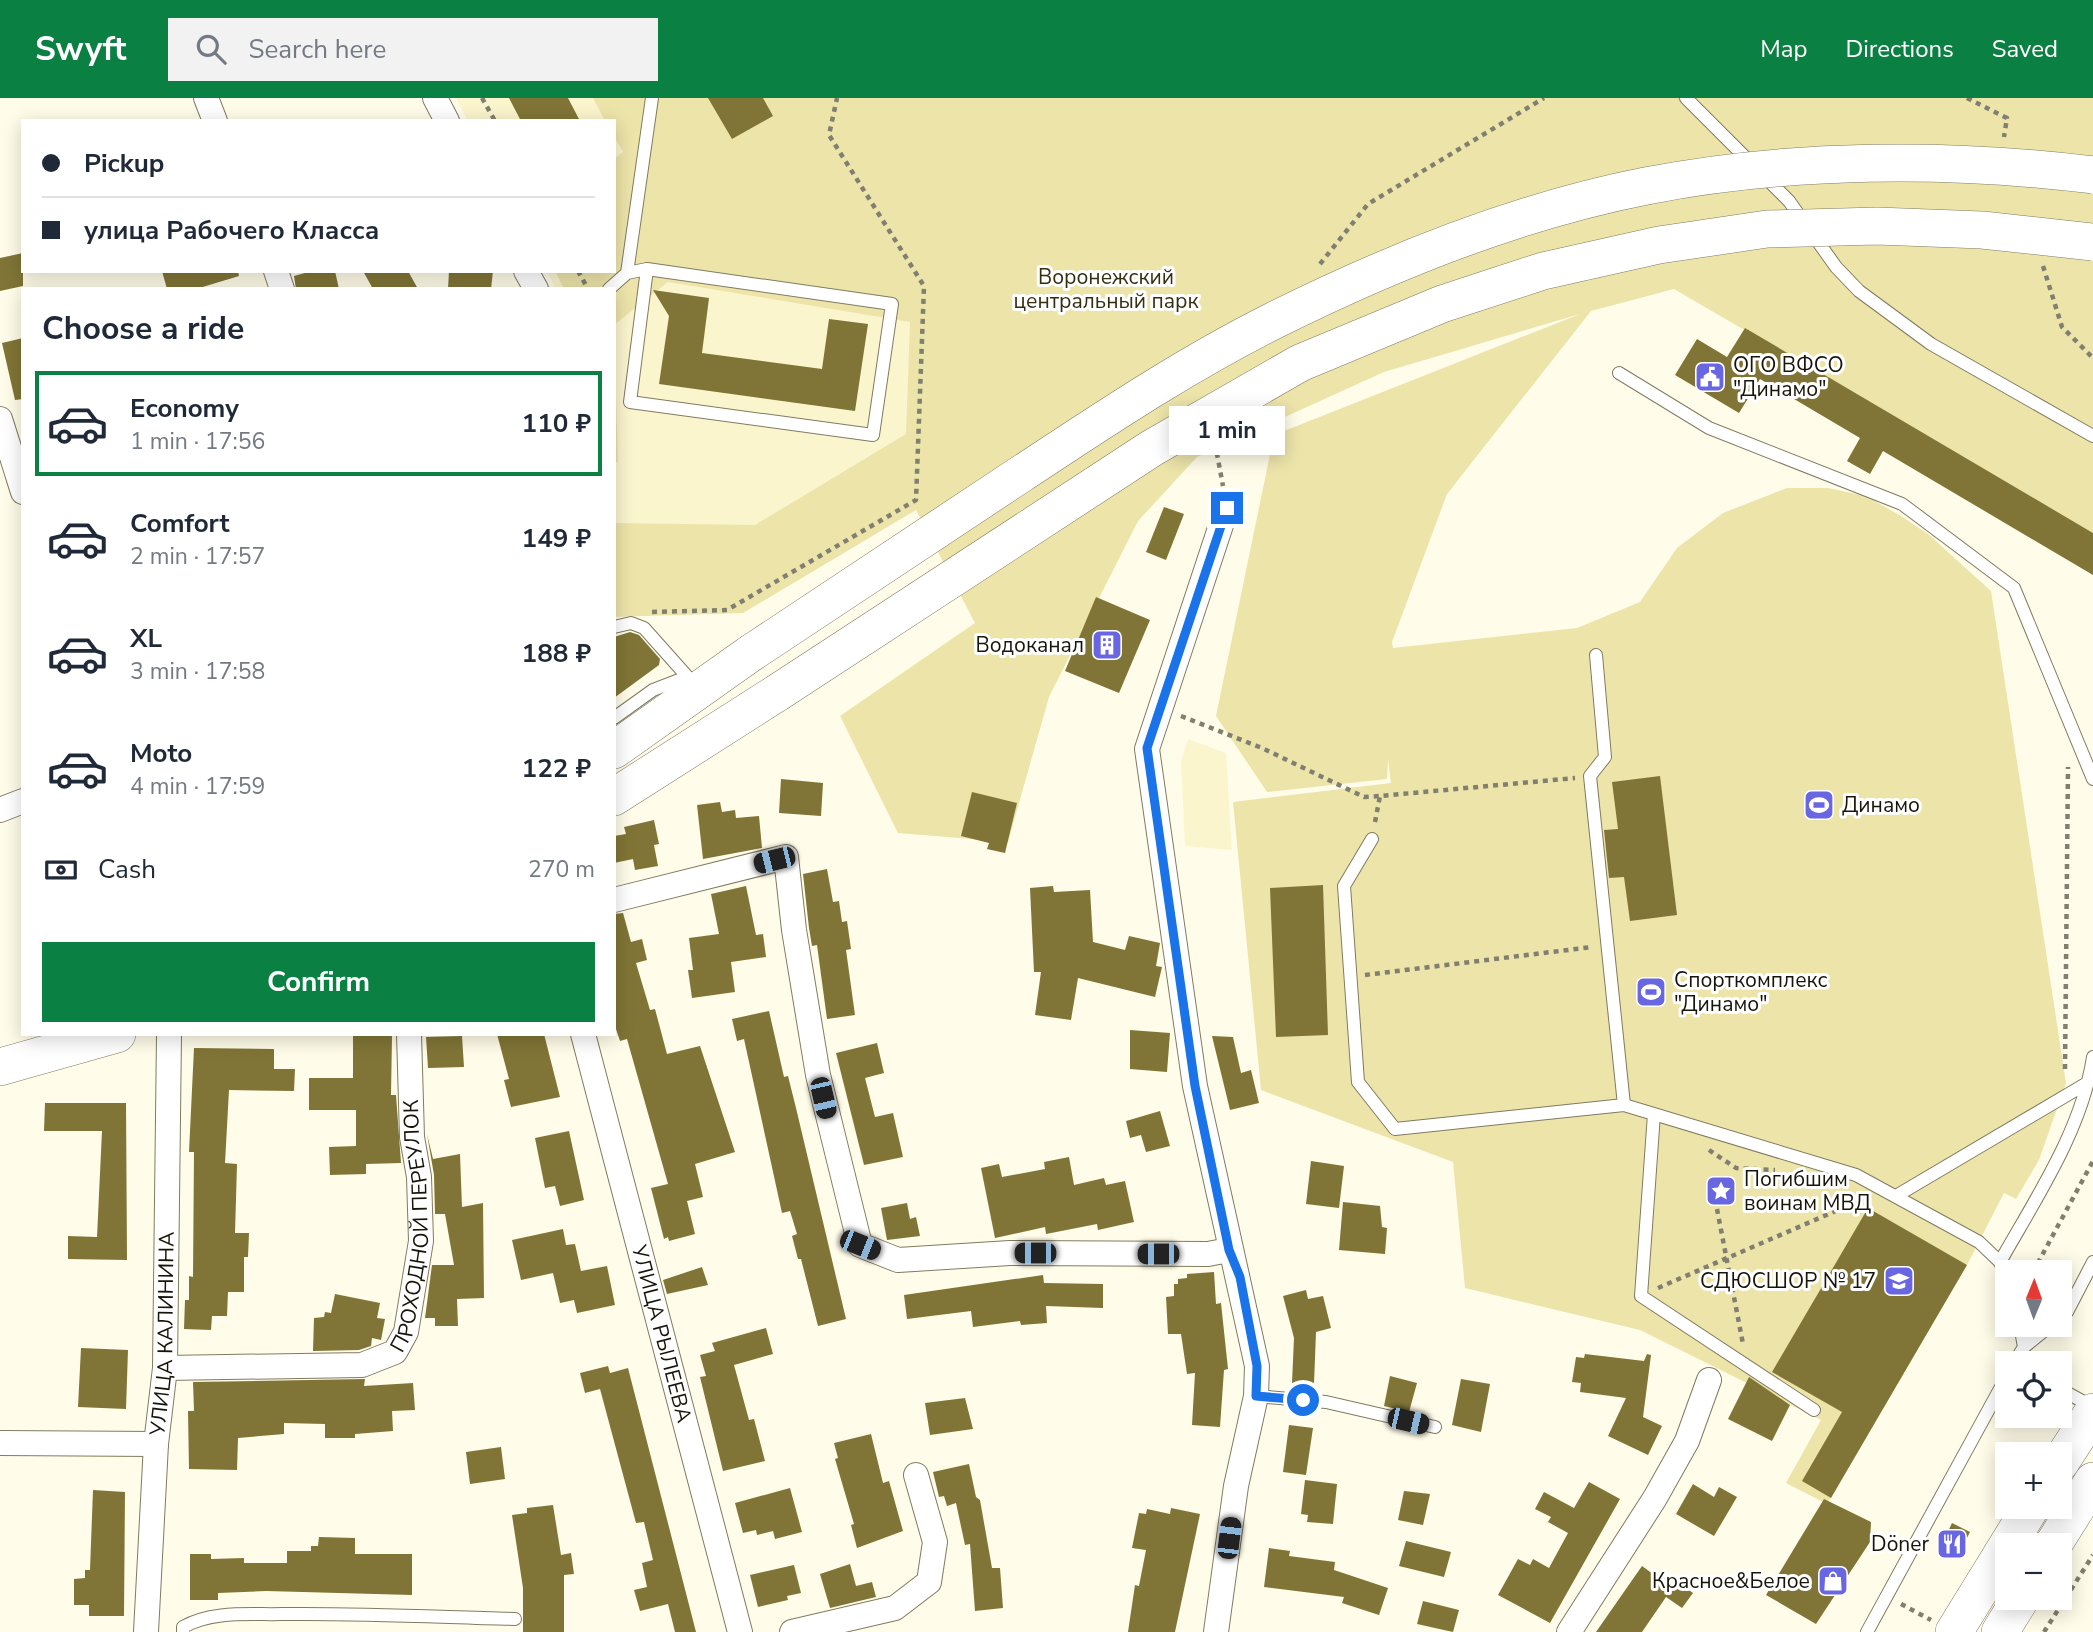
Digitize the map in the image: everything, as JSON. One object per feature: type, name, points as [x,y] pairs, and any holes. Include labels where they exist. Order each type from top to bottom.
[{"type":"main road","points":[[616,749],[708,680],[1129,402],[1272,321],[1422,254],[1533,216],[1645,186],[1760,170],[1877,164],[1982,165],[2093,175]]},
{"type":"main road","points":[[616,796],[1152,448],[1300,363],[1442,304],[1569,265],[1660,245],[1767,229],[1877,226],[1982,230],[2093,242]]},
{"type":"main road","points":[[0,1043],[26,1036]]},
{"type":"main road","points":[[0,1067],[110,1036]]},
{"type":"main road","points":[[2072,1444],[2093,1410]]},
{"type":"main road","points":[[2060,1533],[2093,1481]]},
{"type":"main road","points":[[1943,1626],[2022,1519]]},
{"type":"main road","points":[[2000,1632],[2014,1610]]},
{"type":"street","points":[[206,98],[214,119]]},
{"type":"street","points":[[435,98],[446,119]]},
{"type":"street","points":[[0,419],[21,486]]},
{"type":"street","points":[[1216,1632],[1236,1486],[1256,1396],[1257,1366],[1240,1277],[1229,1250],[1195,1086],[1147,748],[1227,508]]},
{"type":"street","points":[[0,810],[21,802]]},
{"type":"street","points":[[616,900],[786,858],[794,930],[818,1075],[860,1245],[898,1260],[1010,1253],[1208,1254],[1229,1250]]},
{"type":"street","name":"УЛИЦА КАЛИНИНА","points":[[146,1632],[156,1444],[165,1368],[169,1036]]},
{"type":"street","name":"ПРОХОДНОЙ ПЕРЕУЛОК","points":[[165,1368],[362,1365],[395,1352],[405,1332],[421,1241],[419,1177],[412,1137],[409,1036]]},
{"type":"street","name":"УЛИЦА РЫЛЕЕВА","points":[[584,1036],[740,1632]]},
{"type":"street","points":[[1569,1632],[1655,1498],[1688,1441],[1709,1380]]},
{"type":"street","points":[[0,1443],[156,1444]]},
{"type":"street","points":[[793,1632],[895,1608],[929,1582],[935,1542],[916,1475]]},
{"type":"lane","points":[[627,273],[652,98]]},
{"type":"lane","points":[[1686,98],[1789,201],[1836,268],[1859,291],[1931,344],[2093,436]]},
{"type":"lane","points":[[611,287],[627,273],[647,269],[892,304],[873,435],[630,402],[647,269]]},
{"type":"lane","points":[[1619,373],[1709,428],[1902,504],[2014,588],[2093,779]]},
{"type":"lane","points":[[616,627],[631,624],[644,628],[708,680]]},
{"type":"lane","points":[[1596,655],[1605,757],[1590,776],[1624,1105]]},
{"type":"lane","points":[[616,717],[653,690],[684,678],[708,680]]},
{"type":"lane","points":[[1372,839],[1344,886],[1358,1082],[1395,1129],[1624,1105],[1856,1175],[1979,1242],[1998,1260]]},
{"type":"lane","points":[[2001,1260],[2053,1169],[2089,1082],[2093,1057]]},
{"type":"lane","points":[[1896,1196],[2089,1082]]},
{"type":"lane","points":[[1654,1114],[1641,1296],[1814,1410]]},
{"type":"lane","points":[[2072,1302],[2093,1262]]},
{"type":"lane","points":[[2022,1337],[2024,1347]]},
{"type":"lane","points":[[2022,1351],[2036,1337]]},
{"type":"lane","points":[[1256,1396],[1326,1402],[1435,1427]]},
{"type":"lane","points":[[2072,1397],[2093,1410]]},
{"type":"lane","points":[[1867,1632],[1995,1398]]},
{"type":"lane","points":[[183,1632],[183,1627],[194,1620],[222,1615],[332,1613],[515,1619]]},
{"type":"path","points":[[482,98],[494,119]]},
{"type":"path","points":[[1968,98],[2007,118]]},
{"type":"path","points":[[2062,327],[2093,358]]},
{"type":"path","points":[[1161,707],[1262,748],[1364,797],[1572,778]]},
{"type":"path","points":[[2065,1069],[2069,718]]},
{"type":"path","points":[[1372,839],[1380,796]]},
{"type":"path","points":[[1350,977],[1589,947]]},
{"type":"path","points":[[2039,1260],[2093,1161]]},
{"type":"path","points":[[1717,1209],[1747,1365]]},
{"type":"path","points":[[1641,1296],[1838,1210]]},
{"type":"path","points":[[2044,1632],[2093,1555]]},
{"type":"path","points":[[1887,1596],[1943,1626]]},
{"type":"shaded area","points":[[456,98],[788,98],[914,303],[906,491],[616,601],[616,287],[555,287],[548,273],[616,273],[616,119],[467,119]]},
{"type":"shaded area","points":[[1188,739],[1226,753],[1232,850],[1185,846],[1181,761]]},
{"type":"green space","name":"Воронежский центральный парк","points":[[593,98],[2093,98],[2093,533],[1674,289],[1591,311],[1447,494],[1392,642],[1393,648],[1577,628],[1640,602],[1677,548],[1723,513],[1787,488],[1828,488],[1866,496],[1928,534],[1991,591],[2066,1083],[2039,1160],[2016,1199],[2004,1193],[1967,1265],[1827,1504],[1786,1483],[1821,1420],[1640,1330],[1465,1288],[1453,1162],[1261,1090],[1233,802],[1391,783],[1388,760],[1387,779],[1267,792],[1216,716],[1274,435],[1580,314],[1384,372],[1197,457],[1138,521],[1049,697],[1008,842],[898,833],[840,716],[975,623],[916,510],[743,613],[616,617],[616,523],[755,525],[906,434],[910,322],[668,282],[616,323],[616,287],[563,287],[556,273],[616,273],[616,157],[623,152],[616,140],[616,119],[604,119]]},
{"type":"green space","points":[[616,394],[618,462],[616,462]]},
{"type":"building","points":[[509,98],[568,98],[579,119],[520,119]]},
{"type":"building","points":[[708,98],[763,98],[773,116],[732,139]]},
{"type":"building","points":[[21,253],[23,286],[0,291],[0,258]]},
{"type":"building","points":[[163,273],[238,273],[239,276],[203,287],[166,287]]},
{"type":"building","points":[[305,273],[335,273],[339,287],[296,287],[294,276]]},
{"type":"building","points":[[364,273],[409,273],[417,287],[372,287]]},
{"type":"building","points":[[449,273],[493,273],[491,287],[448,287]]},
{"type":"building","points":[[653,290],[709,298],[702,353],[822,369],[829,319],[868,324],[855,411],[659,384],[669,316]]},
{"type":"building","points":[[1745,328],[2093,533],[2093,575],[1883,451],[1870,474],[1847,461],[1860,438],[1760,379],[1739,413],[1675,375],[1697,339],[1727,357]]},
{"type":"building","points":[[21,338],[21,399],[15,400],[2,343]]},
{"type":"building","points":[[1164,507],[1184,514],[1166,560],[1146,552]]},
{"type":"building","name":"Водоканал","points":[[1096,597],[1150,620],[1119,693],[1065,671]]},
{"type":"building","points":[[630,632],[639,635],[660,659],[659,665],[616,697],[616,636]]},
{"type":"building","points":[[1660,776],[1677,915],[1630,921],[1624,877],[1609,878],[1604,830],[1618,829],[1612,782]]},
{"type":"building","points":[[781,779],[823,783],[821,816],[779,813]]},
{"type":"building","points":[[972,792],[1017,803],[1005,853],[987,849],[989,843],[961,836]]},
{"type":"building","points":[[720,802],[722,812],[735,810],[736,818],[759,816],[762,848],[703,859],[697,805]]},
{"type":"building","points":[[654,820],[659,844],[654,845],[658,866],[635,870],[633,859],[616,863],[616,836],[626,834],[624,827]]},
{"type":"building","points":[[827,869],[833,902],[839,901],[842,922],[847,921],[851,949],[846,950],[855,1015],[827,1019],[817,945],[812,946],[809,928],[803,874]]},
{"type":"building","points":[[1323,885],[1328,1035],[1276,1037],[1270,888]]},
{"type":"building","points":[[746,886],[756,935],[763,934],[766,957],[731,962],[735,992],[692,998],[688,970],[693,970],[689,938],[719,934],[711,894]]},
{"type":"building","points":[[1053,886],[1054,892],[1090,890],[1093,942],[1125,950],[1129,936],[1160,943],[1156,966],[1162,967],[1155,997],[1078,978],[1071,1020],[1035,1015],[1041,972],[1034,972],[1030,888]]},
{"type":"building","points":[[623,913],[631,942],[642,939],[647,960],[636,963],[650,1010],[655,1009],[667,1054],[700,1046],[735,1152],[695,1164],[703,1197],[687,1201],[695,1234],[669,1241],[668,1237],[664,1239],[651,1188],[668,1184],[627,1039],[620,1041],[616,1029],[616,914]]},
{"type":"building","points":[[769,1011],[784,1077],[788,1076],[796,1108],[846,1319],[818,1326],[801,1259],[798,1259],[792,1236],[797,1234],[790,1211],[782,1213],[744,1039],[737,1041],[732,1019]]},
{"type":"building","points":[[1130,1030],[1170,1033],[1167,1072],[1130,1069]]},
{"type":"building","points":[[353,1036],[392,1036],[391,1095],[396,1095],[401,1163],[366,1164],[366,1174],[330,1175],[329,1147],[356,1146],[356,1110],[309,1110],[309,1078],[353,1078]]},
{"type":"building","points":[[462,1036],[464,1067],[428,1068],[426,1037]]},
{"type":"building","points":[[498,1036],[545,1036],[560,1097],[511,1107],[504,1080],[509,1079]]},
{"type":"building","points":[[1212,1036],[1233,1037],[1241,1073],[1251,1070],[1259,1103],[1230,1110]]},
{"type":"building","points":[[877,1043],[884,1073],[865,1078],[875,1117],[893,1113],[903,1157],[864,1165],[836,1053]]},
{"type":"building","points":[[194,1048],[274,1049],[274,1069],[295,1069],[294,1091],[229,1090],[225,1163],[237,1164],[235,1233],[249,1233],[248,1257],[244,1257],[244,1292],[228,1292],[227,1316],[212,1316],[211,1330],[184,1329],[185,1300],[189,1300],[189,1276],[193,1277],[194,1152],[189,1152]]},
{"type":"building","points":[[45,1103],[126,1103],[127,1260],[68,1259],[68,1236],[97,1237],[102,1131],[44,1131]]},
{"type":"building","points":[[1160,1111],[1170,1146],[1146,1152],[1141,1135],[1130,1138],[1126,1121]]},
{"type":"building","points":[[569,1131],[584,1200],[560,1206],[555,1186],[545,1188],[535,1138]]},
{"type":"building","points":[[427,1134],[433,1159],[460,1154],[462,1207],[483,1203],[484,1298],[457,1299],[458,1326],[435,1326],[435,1318],[425,1318],[432,1265],[454,1265],[445,1214],[435,1214],[434,1175]]},
{"type":"building","points":[[1069,1157],[1074,1185],[1104,1178],[1106,1185],[1125,1181],[1134,1222],[1098,1230],[1097,1224],[1046,1234],[1045,1227],[995,1238],[981,1168],[999,1164],[1002,1177],[1045,1169],[1044,1162]]},
{"type":"building","points":[[1311,1161],[1344,1166],[1339,1208],[1306,1204]]},
{"type":"building","points":[[1343,1202],[1380,1206],[1382,1227],[1387,1228],[1385,1254],[1339,1250]]},
{"type":"building","points":[[907,1203],[910,1219],[916,1217],[920,1236],[887,1240],[881,1208]]},
{"type":"building","points":[[1868,1208],[1967,1265],[1831,1498],[1802,1481],[1842,1412],[1772,1372]]},
{"type":"building","points":[[563,1229],[566,1245],[575,1244],[581,1271],[607,1266],[615,1305],[577,1313],[574,1300],[560,1303],[553,1273],[521,1280],[512,1240]]},
{"type":"building","points":[[702,1267],[708,1285],[667,1294],[663,1280]]},
{"type":"building","points":[[1214,1272],[1216,1304],[1221,1303],[1228,1369],[1224,1370],[1220,1427],[1192,1425],[1195,1373],[1187,1374],[1181,1334],[1168,1334],[1166,1297],[1174,1296],[1174,1284],[1178,1284],[1178,1279],[1187,1278],[1187,1274]]},
{"type":"building","points":[[1043,1275],[1044,1283],[1103,1284],[1103,1308],[1046,1306],[1047,1323],[1021,1325],[1020,1321],[973,1327],[971,1311],[907,1319],[904,1295]]},
{"type":"building","points":[[1306,1290],[1308,1299],[1323,1296],[1331,1328],[1316,1332],[1314,1384],[1292,1383],[1294,1338],[1283,1296]]},
{"type":"building","points":[[335,1294],[380,1303],[377,1318],[385,1319],[381,1340],[372,1338],[371,1346],[359,1350],[313,1351],[314,1318],[324,1317],[325,1312],[331,1313]]},
{"type":"building","points":[[766,1328],[773,1354],[734,1365],[749,1420],[754,1419],[765,1461],[723,1471],[700,1377],[706,1376],[700,1355],[715,1351],[712,1343]]},
{"type":"building","points":[[81,1348],[128,1350],[126,1409],[78,1407]]},
{"type":"building","points":[[1585,1354],[1644,1361],[1647,1354],[1651,1355],[1643,1417],[1662,1426],[1648,1455],[1608,1436],[1626,1398],[1580,1392],[1581,1383],[1572,1382],[1576,1357],[1584,1358]]},
{"type":"building","points":[[608,1366],[610,1373],[628,1368],[696,1632],[675,1632],[668,1604],[640,1611],[634,1590],[647,1587],[642,1563],[653,1560],[644,1522],[636,1523],[600,1389],[585,1393],[580,1373]]},
{"type":"building","points":[[1390,1376],[1417,1383],[1409,1412],[1384,1406]]},
{"type":"building","points":[[1749,1377],[1790,1405],[1772,1441],[1728,1419]]},
{"type":"building","points":[[365,1379],[364,1386],[413,1383],[415,1410],[392,1411],[393,1431],[355,1434],[355,1438],[325,1438],[325,1424],[284,1423],[284,1434],[238,1438],[237,1470],[189,1469],[188,1411],[194,1411],[193,1382]]},
{"type":"building","points":[[1461,1379],[1490,1384],[1481,1432],[1452,1425]]},
{"type":"building","points":[[965,1398],[973,1429],[930,1435],[925,1403]]},
{"type":"building","points":[[1289,1425],[1313,1428],[1306,1475],[1283,1472]]},
{"type":"building","points":[[871,1434],[883,1483],[889,1481],[903,1531],[857,1548],[851,1525],[854,1524],[835,1459],[838,1458],[834,1443]]},
{"type":"building","points":[[501,1447],[505,1479],[470,1484],[466,1452]]},
{"type":"building","points":[[969,1464],[976,1497],[980,1500],[992,1568],[1000,1568],[1003,1608],[975,1611],[970,1544],[965,1545],[956,1503],[947,1506],[944,1496],[939,1497],[933,1472]]},
{"type":"building","points":[[1305,1480],[1337,1484],[1333,1524],[1307,1522],[1308,1515],[1301,1514]]},
{"type":"building","points":[[1589,1482],[1620,1499],[1550,1623],[1498,1595],[1518,1559],[1530,1565],[1533,1559],[1549,1568],[1568,1533],[1548,1522],[1551,1517],[1535,1509],[1544,1492],[1574,1508]]},
{"type":"building","points":[[1693,1484],[1714,1497],[1719,1487],[1737,1497],[1714,1536],[1676,1514]]},
{"type":"building","points":[[790,1488],[802,1532],[775,1539],[773,1531],[757,1535],[756,1530],[743,1533],[735,1503]]},
{"type":"building","points":[[93,1490],[125,1492],[124,1616],[89,1616],[89,1605],[74,1605],[74,1579],[85,1578],[85,1570],[90,1570]]},
{"type":"building","points":[[1404,1491],[1430,1494],[1423,1525],[1398,1520]]},
{"type":"building","points":[[1824,1499],[1871,1522],[1870,1542],[1816,1624],[1766,1595]]},
{"type":"building","points":[[553,1505],[561,1555],[571,1553],[574,1574],[564,1575],[564,1632],[523,1632],[523,1588],[512,1515],[527,1513],[527,1508]]},
{"type":"building","points":[[1171,1508],[1200,1514],[1175,1632],[1128,1632],[1135,1585],[1139,1586],[1146,1550],[1132,1548],[1139,1513],[1146,1514],[1147,1509],[1170,1514]]},
{"type":"building","points":[[1952,1523],[1970,1532],[1956,1559],[1939,1550]]},
{"type":"building","points":[[319,1537],[355,1538],[355,1554],[412,1554],[412,1595],[266,1591],[218,1593],[218,1600],[190,1600],[190,1554],[211,1554],[211,1559],[244,1558],[244,1563],[287,1563],[287,1551],[311,1551],[311,1546],[318,1546]]},
{"type":"building","points":[[1406,1541],[1451,1552],[1444,1577],[1399,1566]]},
{"type":"building","points":[[1269,1548],[1290,1551],[1289,1556],[1335,1562],[1334,1570],[1388,1588],[1379,1615],[1342,1603],[1344,1597],[1264,1587]]},
{"type":"building","points":[[850,1564],[856,1586],[872,1582],[876,1597],[830,1608],[820,1574]]},
{"type":"building","points":[[794,1565],[801,1593],[787,1596],[788,1600],[758,1607],[750,1575]]},
{"type":"building","points":[[1642,1566],[1657,1577],[1661,1570],[1693,1593],[1682,1608],[1666,1597],[1642,1632],[1596,1632]]},
{"type":"building","points":[[1423,1601],[1459,1610],[1453,1632],[1417,1624]]},
{"type":"place","name":"ОГО ВФСО \"Динамо\"","points":[[1710,377]]},
{"type":"place","name":"Водоканал","points":[[1107,645]]},
{"type":"place","name":"Динамо","points":[[1819,805]]},
{"type":"place","name":"Спорткомплекс \"Динамо\"","points":[[1651,992]]},
{"type":"place","name":"Погибшим воинам МВД","points":[[1721,1191]]},
{"type":"place","name":"СДЮСШОР № 17","points":[[1899,1281]]},
{"type":"place","name":"Döner","points":[[1952,1544]]},
{"type":"place","name":"Красное&Белое","points":[[1833,1581]]},
{"type":"route","points":[[1227,508],[1147,748],[1195,1086],[1229,1250],[1240,1277],[1245,1317],[1257,1366],[1256,1396],[1303,1400]]}]
